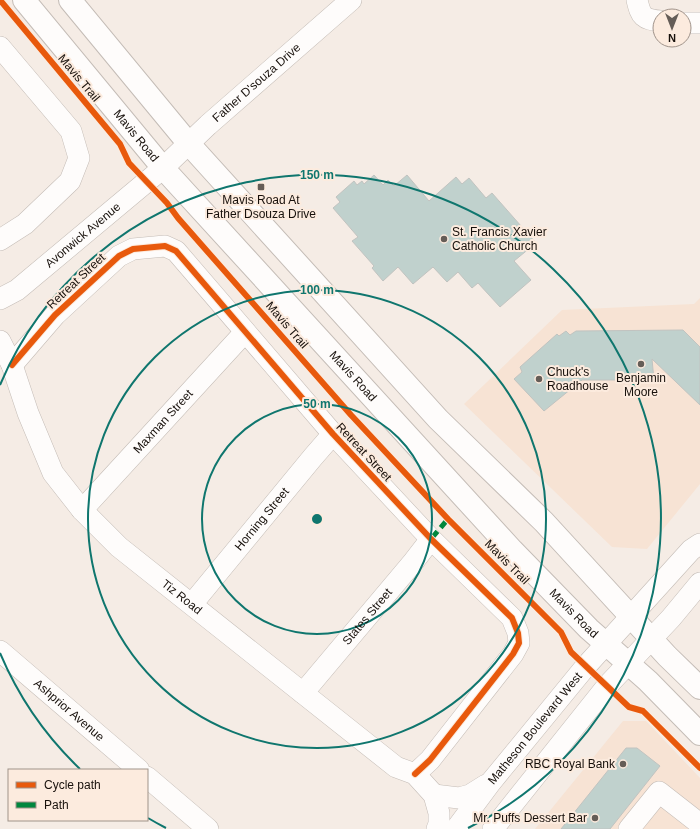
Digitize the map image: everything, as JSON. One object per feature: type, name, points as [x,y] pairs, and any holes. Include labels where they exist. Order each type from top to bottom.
[{"type":"main road","name":"Mavis Road","points":[[24,0],[163,168],[512,550],[584,624],[648,681],[700,734]]},
{"type":"main road","points":[[70,0],[190,144],[438,420],[544,522],[667,656],[700,688]]},
{"type":"street","name":"Father D'souza Drive","points":[[163,168],[214,120],[351,0]]},
{"type":"street","points":[[637,0],[641,13],[646,18],[652,20]]},
{"type":"street","points":[[0,47],[71,131],[79,158],[70,181],[25,224],[0,240]]},
{"type":"street","name":"Avonwick Avenue","points":[[0,299],[18,290],[163,168]]},
{"type":"street","name":"Retreat Street","points":[[12,365],[55,315],[120,256],[133,249],[165,246],[176,251],[332,434],[431,539],[512,618],[520,643],[430,760],[416,774]]},
{"type":"street","name":"Maxman Street","points":[[82,510],[245,332]]},
{"type":"street","name":"Tiz Road","points":[[0,341],[12,365],[28,413],[53,473],[82,510],[119,547],[396,767],[416,774]]},
{"type":"street","name":"Horning Street","points":[[192,604],[332,434]]},
{"type":"street","name":"States Street","points":[[303,693],[431,539]]},
{"type":"street","name":"Matheson Boulevard West","points":[[456,829],[491,782],[586,666],[691,550],[700,544]]},
{"type":"street","points":[[493,829],[607,686],[671,618],[700,583]]},
{"type":"street","name":"Ashprior Avenue","points":[[0,651],[138,769]]},
{"type":"street","points":[[416,774],[434,795],[439,813],[439,824],[437,829]]},
{"type":"street","points":[[148,778],[208,829]]},
{"type":"street","points":[[434,795],[459,798],[470,795],[491,782]]},
{"type":"street","points":[[629,829],[659,792],[700,824]]},
{"type":"shaded area","points":[[700,298],[700,484],[647,549],[612,547],[464,404],[562,310],[694,304]]},
{"type":"shaded area","points":[[623,721],[646,721],[700,778],[700,829],[535,829]]},
{"type":"building","name":"St. Francis Xavier Catholic Church","points":[[374,175],[383,185],[388,180],[394,186],[407,175],[429,201],[456,177],[462,184],[469,178],[486,198],[492,193],[536,243],[514,261],[531,280],[500,307],[478,283],[472,288],[458,272],[447,282],[433,267],[413,284],[398,267],[383,281],[372,268],[374,266],[352,241],[358,237],[333,208],[340,202],[336,197],[354,181],[357,185],[362,181],[364,184]]},
{"type":"building","points":[[683,330],[700,347],[700,405],[652,359],[654,380],[582,380],[544,411],[514,379],[522,372],[520,367],[557,334],[559,336],[566,331],[570,335],[576,331]]},
{"type":"building","points":[[626,748],[637,748],[660,766],[610,829],[561,829]]},
{"type":"marked path","points":[[431,539],[448,519]]},
{"type":"cycle path","name":"Mavis Trail","points":[[0,0],[120,144],[129,163],[167,203],[178,218],[351,415],[448,519],[561,632],[571,652],[629,707],[643,711],[700,768]]},
{"type":"cycle path","points":[[12,365],[55,315],[119,256],[133,249],[165,246],[176,251],[333,434],[431,539],[512,618],[518,633],[519,643],[513,654],[430,760],[415,774]]},
{"type":"place","name":"Mavis Road At Father Dsouza Drive","points":[[261,187]]},
{"type":"place","name":"St. Francis Xavier Catholic Church","points":[[444,239]]},
{"type":"place","name":"Benjamin Moore","points":[[641,364]]},
{"type":"place","name":"Chuck's Roadhouse","points":[[539,379]]},
{"type":"place","name":"RBC Royal Bank","points":[[623,764]]},
{"type":"place","name":"Mr. Puffs Dessert Bar","points":[[595,818]]}]
